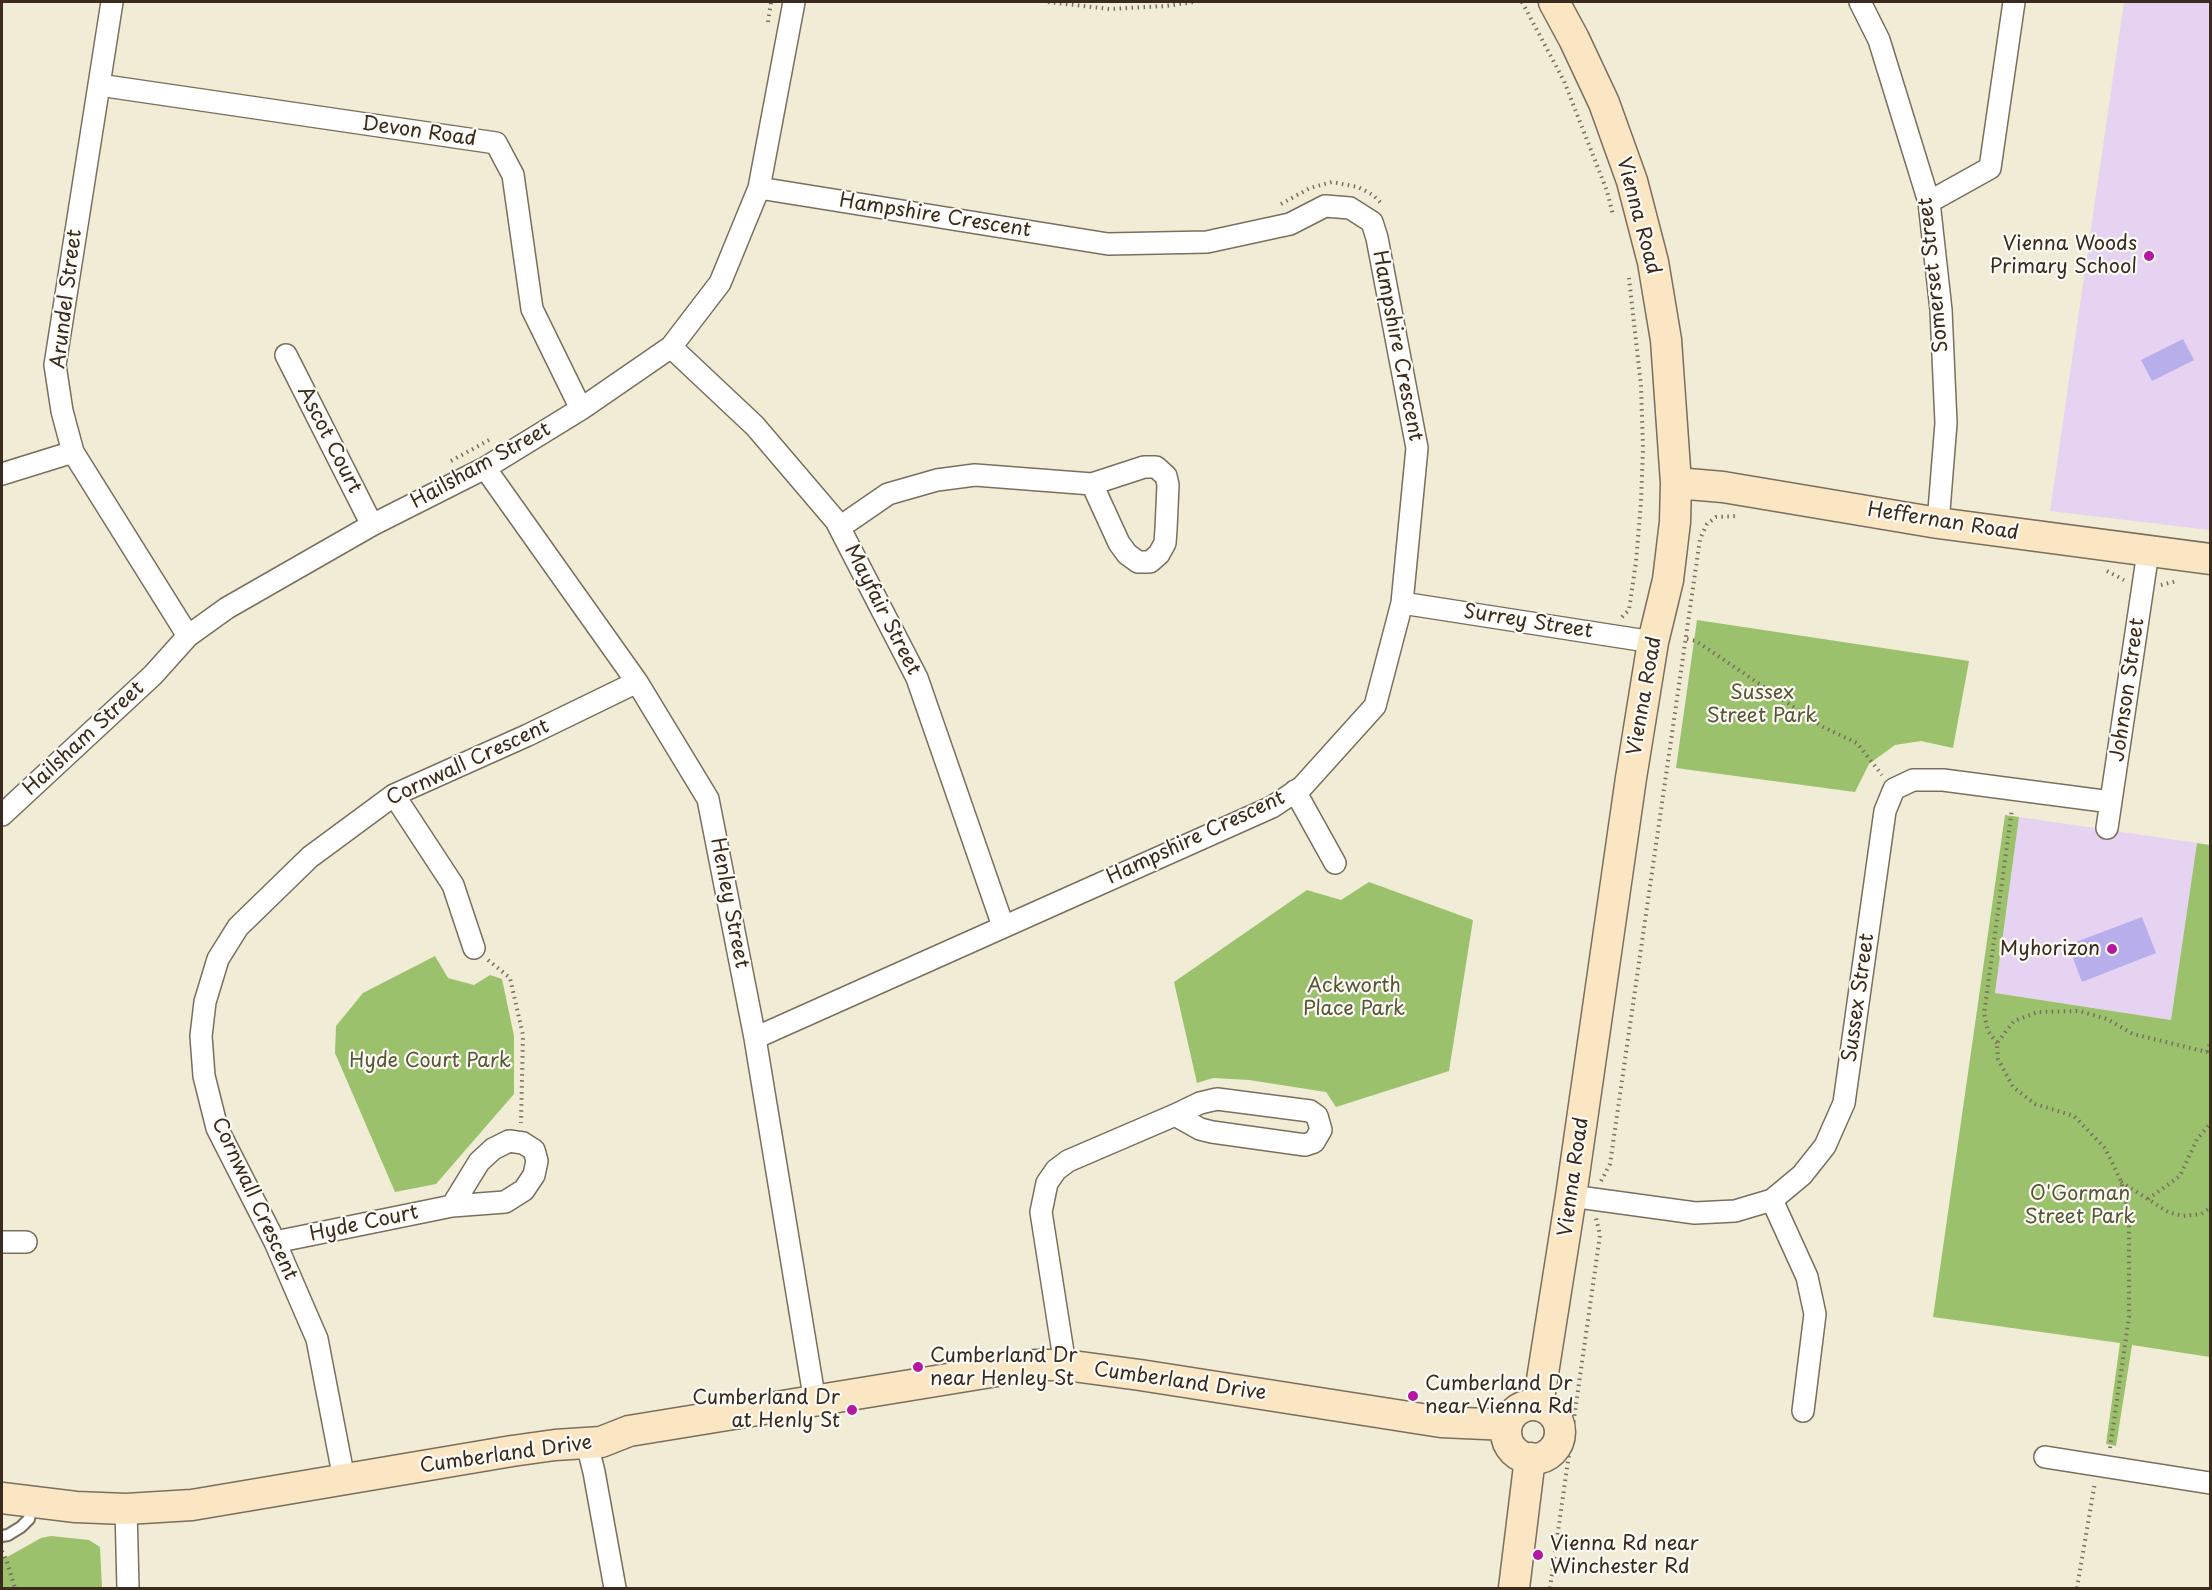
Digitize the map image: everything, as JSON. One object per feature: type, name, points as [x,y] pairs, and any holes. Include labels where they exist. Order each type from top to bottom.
[{"type":"street","name":"Arundel Street","points":[[112,2],[55,365],[62,411],[73,453],[188,636]]},
{"type":"street","name":"Hailsham Street","points":[[2,815],[153,675],[188,636],[227,608],[372,525],[484,468],[581,409],[671,347],[720,283],[759,188],[794,2]]},
{"type":"street","name":"Vienna Road","points":[[1538,1405],[1571,1196],[1631,778],[1653,642],[1668,580],[1675,522],[1676,483],[1666,339],[1653,262],[1632,181],[1604,103],[1554,2]]},
{"type":"street","name":"Somerset Street","points":[[1860,2],[1879,40],[1929,202],[1941,310],[1946,423],[1938,523]]},
{"type":"street","points":[[1929,202],[1990,168],[2014,2]]},
{"type":"street","name":"Devon Road","points":[[99,85],[496,143],[513,175],[532,309],[581,409]]},
{"type":"street","name":"Hampshire Crescent","points":[[755,1038],[1272,807],[1302,787],[1375,706],[1402,603],[1417,448],[1377,238],[1372,222],[1350,208],[1324,206],[1290,224],[1207,242],[1108,244],[759,188]]},
{"type":"street","name":"Mayfair Street","points":[[671,347],[755,426],[840,527],[917,678],[1003,926]]},
{"type":"street","name":"Ascot Court","points":[[286,355],[372,525]]},
{"type":"street","points":[[2,474],[73,453]]},
{"type":"street","points":[[840,527],[888,494],[937,480],[975,475],[1092,484],[1144,467],[1156,467],[1166,476],[1168,485],[1165,543],[1159,554],[1150,562],[1138,562],[1127,555],[1119,543],[1092,484]]},
{"type":"street","name":"Henley Street","points":[[484,468],[637,682],[708,799],[755,1038],[815,1402]]},
{"type":"street","name":"Heffernan Road","points":[[1676,483],[1723,487],[1938,523],[2211,559]]},
{"type":"street","name":"Johnson Street","points":[[2107,828],[2148,552]]},
{"type":"street","name":"Surrey Street","points":[[1402,603],[1653,642]]},
{"type":"street","name":"Cornwall Crescent","points":[[344,1479],[317,1339],[275,1242],[217,1128],[204,1076],[201,1036],[205,1002],[218,959],[238,927],[310,857],[394,795],[528,735],[637,682]]},
{"type":"street","points":[[1894,789],[1913,780],[1943,780],[2111,802]]},
{"type":"street","name":"Sussex Street","points":[[1571,1196],[1695,1213],[1735,1211],[1772,1200],[1802,1175],[1825,1146],[1844,1103],[1885,811],[1894,789]]},
{"type":"street","points":[[1295,791],[1335,863]]},
{"type":"street","points":[[394,795],[453,885],[474,948]]},
{"type":"street","points":[[1065,1365],[1041,1212],[1042,1197],[1047,1183],[1056,1170],[1068,1161],[1175,1116],[1200,1103],[1217,1099],[1310,1111],[1317,1116],[1321,1130],[1314,1142],[1305,1145],[1212,1132],[1200,1129],[1175,1116]]},
{"type":"street","points":[[452,1206],[479,1162],[493,1149],[509,1141],[523,1143]]},
{"type":"street","name":"Hyde Court","points":[[275,1242],[452,1206],[505,1202],[524,1190],[534,1175],[537,1161],[534,1150],[523,1143]]},
{"type":"street","points":[[1772,1200],[1807,1276],[1815,1314],[1803,1411]]},
{"type":"street","points":[[2,1242],[26,1242]]},
{"type":"street","name":"Cumberland Drive","points":[[2,1498],[32,1503],[126,1509],[192,1505],[555,1445],[601,1443],[629,1431],[1034,1365],[1065,1365],[1441,1422],[1507,1425]]},
{"type":"street","points":[[1529,1405],[1538,1405],[1553,1414],[1558,1422],[1558,1440],[1548,1454],[1530,1458],[1521,1456],[1514,1451],[1506,1434],[1507,1425],[1515,1412],[1529,1405]]},
{"type":"street","points":[[587,1444],[615,1588]]},
{"type":"street","points":[[2045,1457],[2211,1483]]},
{"type":"street","points":[[1514,1588],[1530,1458]]},
{"type":"street","points":[[126,1509],[129,1588]]},
{"type":"lane","points":[[2,1536],[15,1531],[29,1519],[32,1503]]},
{"type":"path","points":[[767,28],[771,2]]},
{"type":"path","points":[[1048,2],[1110,9],[1194,2]]},
{"type":"path","points":[[1522,2],[1564,81],[1607,191],[1616,224]]},
{"type":"path","points":[[1279,205],[1310,188],[1332,182],[1358,187],[1373,195],[1386,209]]},
{"type":"path","points":[[1616,619],[1624,616],[1629,610],[1641,502],[1643,419],[1629,276]]},
{"type":"path","points":[[449,462],[497,436]]},
{"type":"path","points":[[1600,1182],[1610,1164],[1700,539],[1707,524],[1716,517],[1746,518]]},
{"type":"path","points":[[2105,570],[2128,581]]},
{"type":"path","points":[[1687,639],[1696,641],[1823,727],[1857,743],[1894,789]]},
{"type":"path","points":[[2014,789],[1984,1014],[1988,1031],[1997,1042],[1998,1059],[2013,1087],[2035,1104],[2074,1116],[2105,1148],[2121,1181],[2128,1219],[2128,1317],[2112,1445],[2095,1483],[2077,1588]]},
{"type":"path","points":[[474,948],[510,978],[523,1035],[521,1125],[523,1143]]},
{"type":"path","points":[[1997,1042],[2014,1021],[2038,1012],[2079,1011],[2107,1019],[2133,1034],[2209,1053],[2211,1044]]},
{"type":"path","points":[[2148,1199],[2180,1176],[2197,1139],[2211,1124]]},
{"type":"path","points":[[2121,1181],[2168,1212],[2183,1216],[2201,1214],[2211,1208]]},
{"type":"path","points":[[1550,1588],[1600,1235],[1596,1216]]},
{"type":"path","points":[[2,1551],[8,1562],[15,1588]]},
{"type":"shaded area","name":"Vienna Woods Primary School","points":[[2124,2],[2210,2],[2210,530],[2050,511]]},
{"type":"shaded area","points":[[2019,817],[2197,843],[2171,1020],[1995,993]]},
{"type":"green space","name":"Sussex Street Park","points":[[1697,620],[1969,661],[1953,748],[1921,741],[1895,745],[1869,764],[1855,792],[1676,768]]},
{"type":"green space","name":"O'Gorman Street Park","points":[[2005,815],[2019,817],[1995,993],[2171,1020],[2197,843],[2210,845],[2210,1357],[2132,1345],[2116,1446],[2106,1444],[2120,1343],[1933,1317]]},
{"type":"green space","name":"Ackworth Place Park","points":[[1369,882],[1473,920],[1449,1071],[1336,1107],[1326,1092],[1249,1080],[1213,1078],[1197,1083],[1174,982],[1307,890],[1341,900]]},
{"type":"green space","name":"Hyde Court Park","points":[[435,956],[448,978],[474,985],[490,975],[502,979],[514,1036],[514,1094],[436,1184],[395,1192],[335,1053],[336,1026],[363,993]]},
{"type":"green space","points":[[51,1536],[89,1540],[100,1547],[102,1588],[2,1588],[2,1558],[41,1538]]},
{"type":"building","points":[[2183,339],[2194,360],[2152,381],[2141,360]]},
{"type":"building","name":"Myhorizon","points":[[2142,917],[2156,953],[2082,982],[2068,945]]},
{"type":"place","name":"Vienna Woods Primary School","points":[[2149,256]]},
{"type":"place","name":"Myhorizon","points":[[2112,949]]},
{"type":"place","name":"Cumberland Dr near Henley St","points":[[918,1367]]},
{"type":"place","name":"Cumberland Dr near Vienna Rd","points":[[1413,1396]]},
{"type":"place","name":"Cumberland Dr at Henly St","points":[[852,1410]]},
{"type":"place","name":"Vienna Rd near Winchester Rd","points":[[1538,1555]]}]
